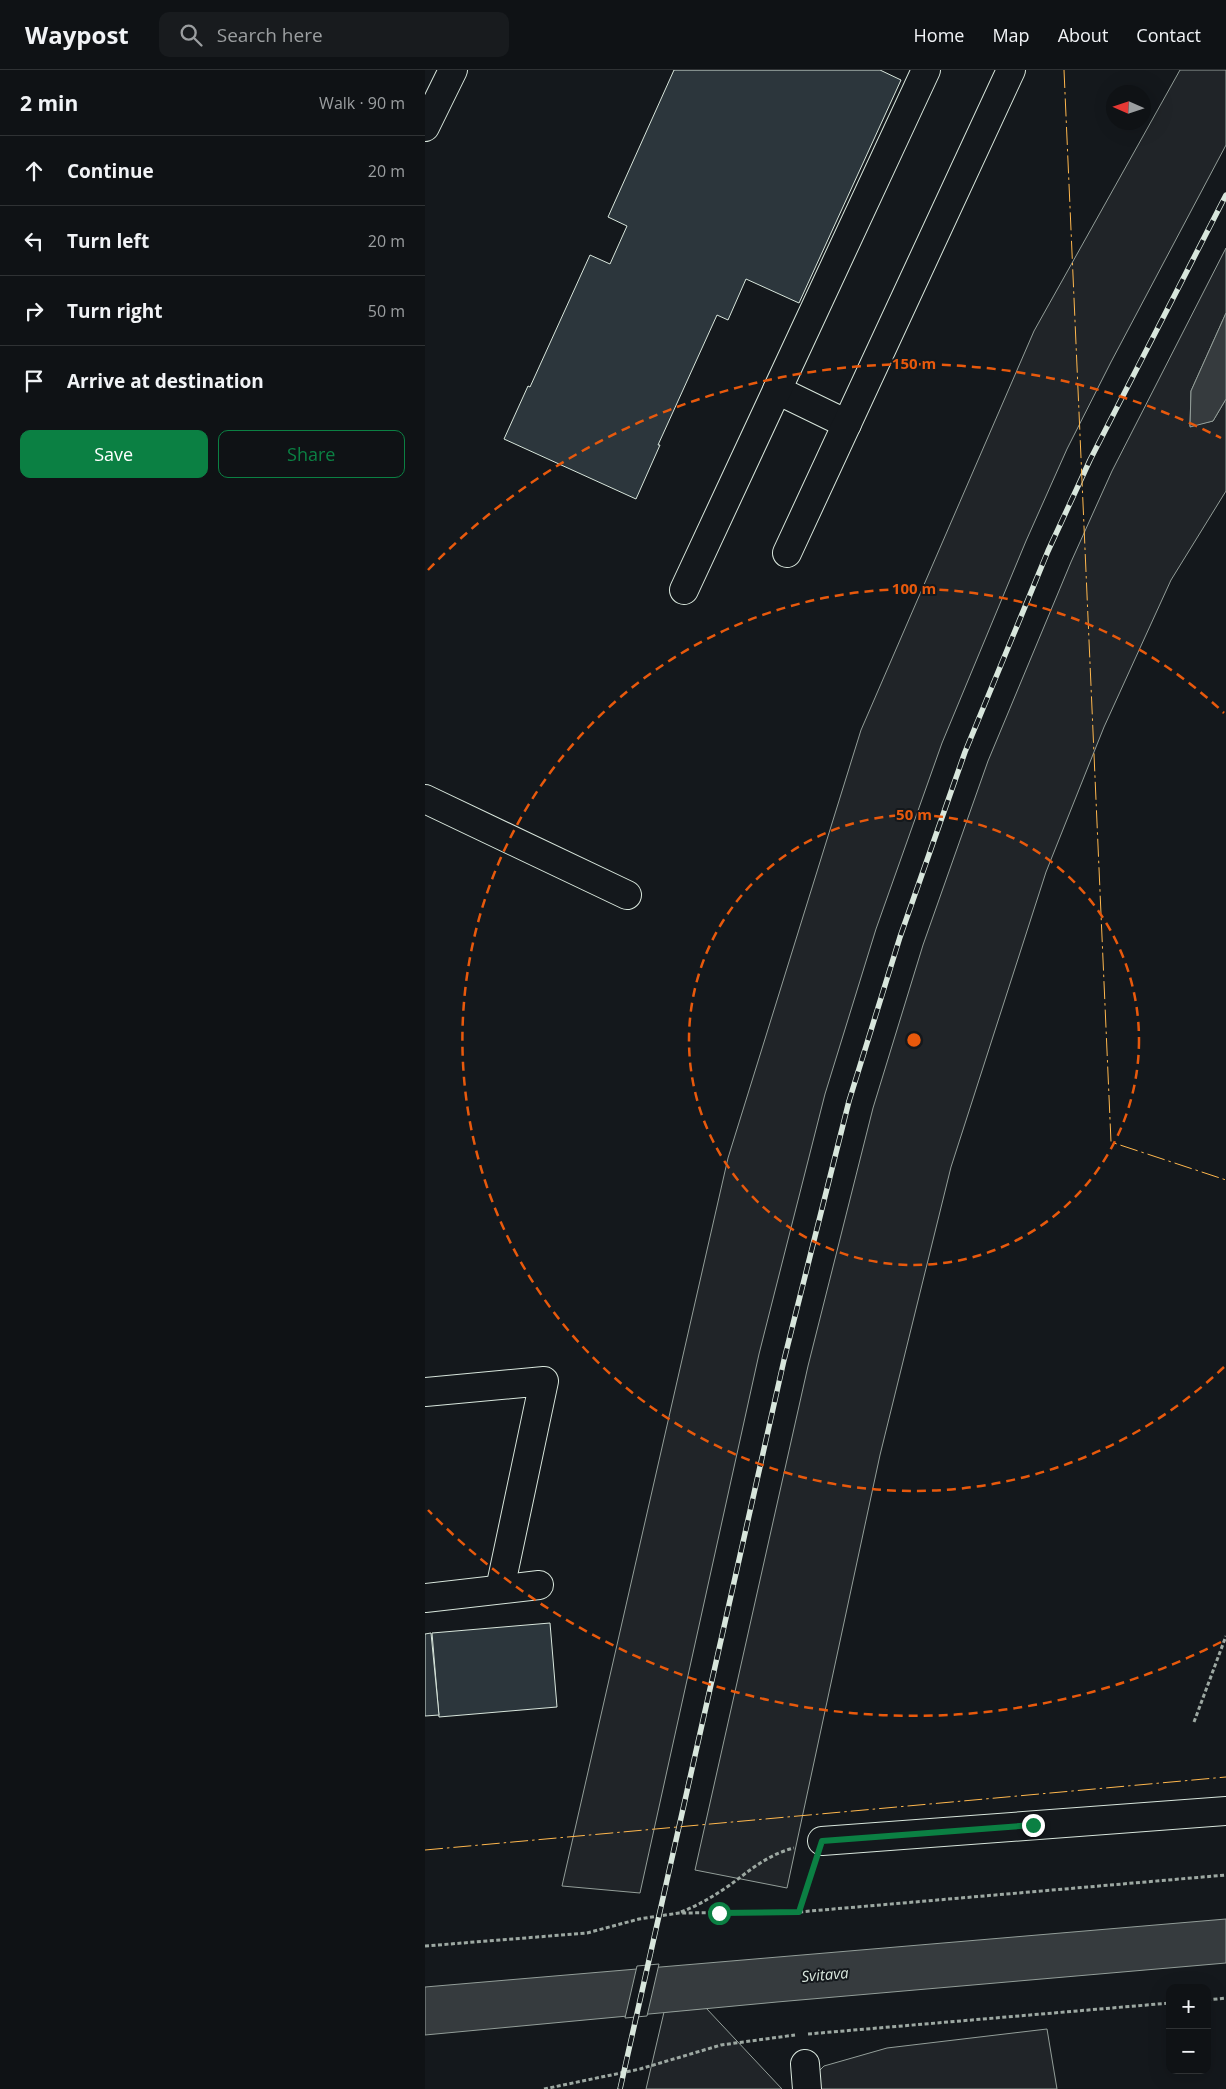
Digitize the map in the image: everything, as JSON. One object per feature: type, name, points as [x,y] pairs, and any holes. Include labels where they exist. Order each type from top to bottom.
[{"type":"street","points":[[425,127],[453,70]]},
{"type":"street","points":[[685,590],[926,70]]},
{"type":"street","points":[[787,553],[1011,70]]},
{"type":"street","points":[[777,390],[847,424]]},
{"type":"street","points":[[425,799],[627,895]]},
{"type":"street","points":[[425,1392],[544,1381],[500,1589]]},
{"type":"street","points":[[425,1598],[539,1585]]},
{"type":"street","points":[[822,1841],[1226,1811]]},
{"type":"path","points":[[1194,1722],[1226,1636]]},
{"type":"path","points":[[799,1912],[822,1841]]},
{"type":"path","points":[[679,1913],[701,1904],[749,1870],[781,1851],[822,1841]]},
{"type":"path","points":[[425,1946],[587,1933],[639,1918],[679,1913],[799,1912],[1226,1874]]},
{"type":"path","points":[[1211,2000],[1226,1998]]},
{"type":"path","points":[[544,2089],[640,2069],[730,2044],[802,2034],[1166,2003]]},
{"type":"shaded area","points":[[1180,70],[1226,70],[1226,145],[1067,449],[1026,541],[942,743],[876,929],[825,1094],[759,1354],[640,1893],[562,1886],[728,1158],[861,730],[1034,331],[1146,130],[1151,130],[1151,122]]},
{"type":"shaded area","points":[[1226,248],[1226,313],[1191,391],[1190,426],[1213,421],[1226,399],[1226,491],[1171,580],[1104,727],[1046,872],[951,1167],[880,1455],[787,1888],[695,1870],[808,1366],[873,1108],[923,945],[988,761],[1071,562],[1112,471]]},
{"type":"shaded area","points":[[706,2008],[782,2089],[646,2089],[664,2012]]},
{"type":"shaded area","points":[[1047,2029],[1057,2089],[815,2089],[814,2076],[824,2066],[887,2048]]},
{"type":"water","points":[[1226,313],[1226,399],[1213,421],[1190,427],[1191,391]]},
{"type":"water","name":"Svitava","points":[[1226,1919],[1226,1963],[425,2035],[425,1987]]},
{"type":"pier","points":[[659,1964],[647,2016],[625,2018],[637,1966]]},
{"type":"building","points":[[674,70],[880,70],[901,80],[799,303],[746,279],[728,320],[717,315],[658,445],[660,445],[636,499],[504,439],[528,386],[530,387],[590,255],[610,264],[627,226],[608,217]]},
{"type":"building","points":[[550,1623],[557,1707],[439,1717],[432,1633]]},
{"type":"building","points":[[431,1633],[439,1715],[425,1716],[425,1634]]},
{"type":"railway","points":[[620,2089],[784,1360],[849,1101],[900,937],[965,752],[1048,551],[1090,460],[1226,195]]},
{"type":"power","points":[[1064,70],[1111,1142],[1226,1180]]},
{"type":"power","points":[[425,1850],[1226,1777]]},
{"type":"route","points":[[719,1913],[799,1912],[822,1841],[1033,1825]]}]
